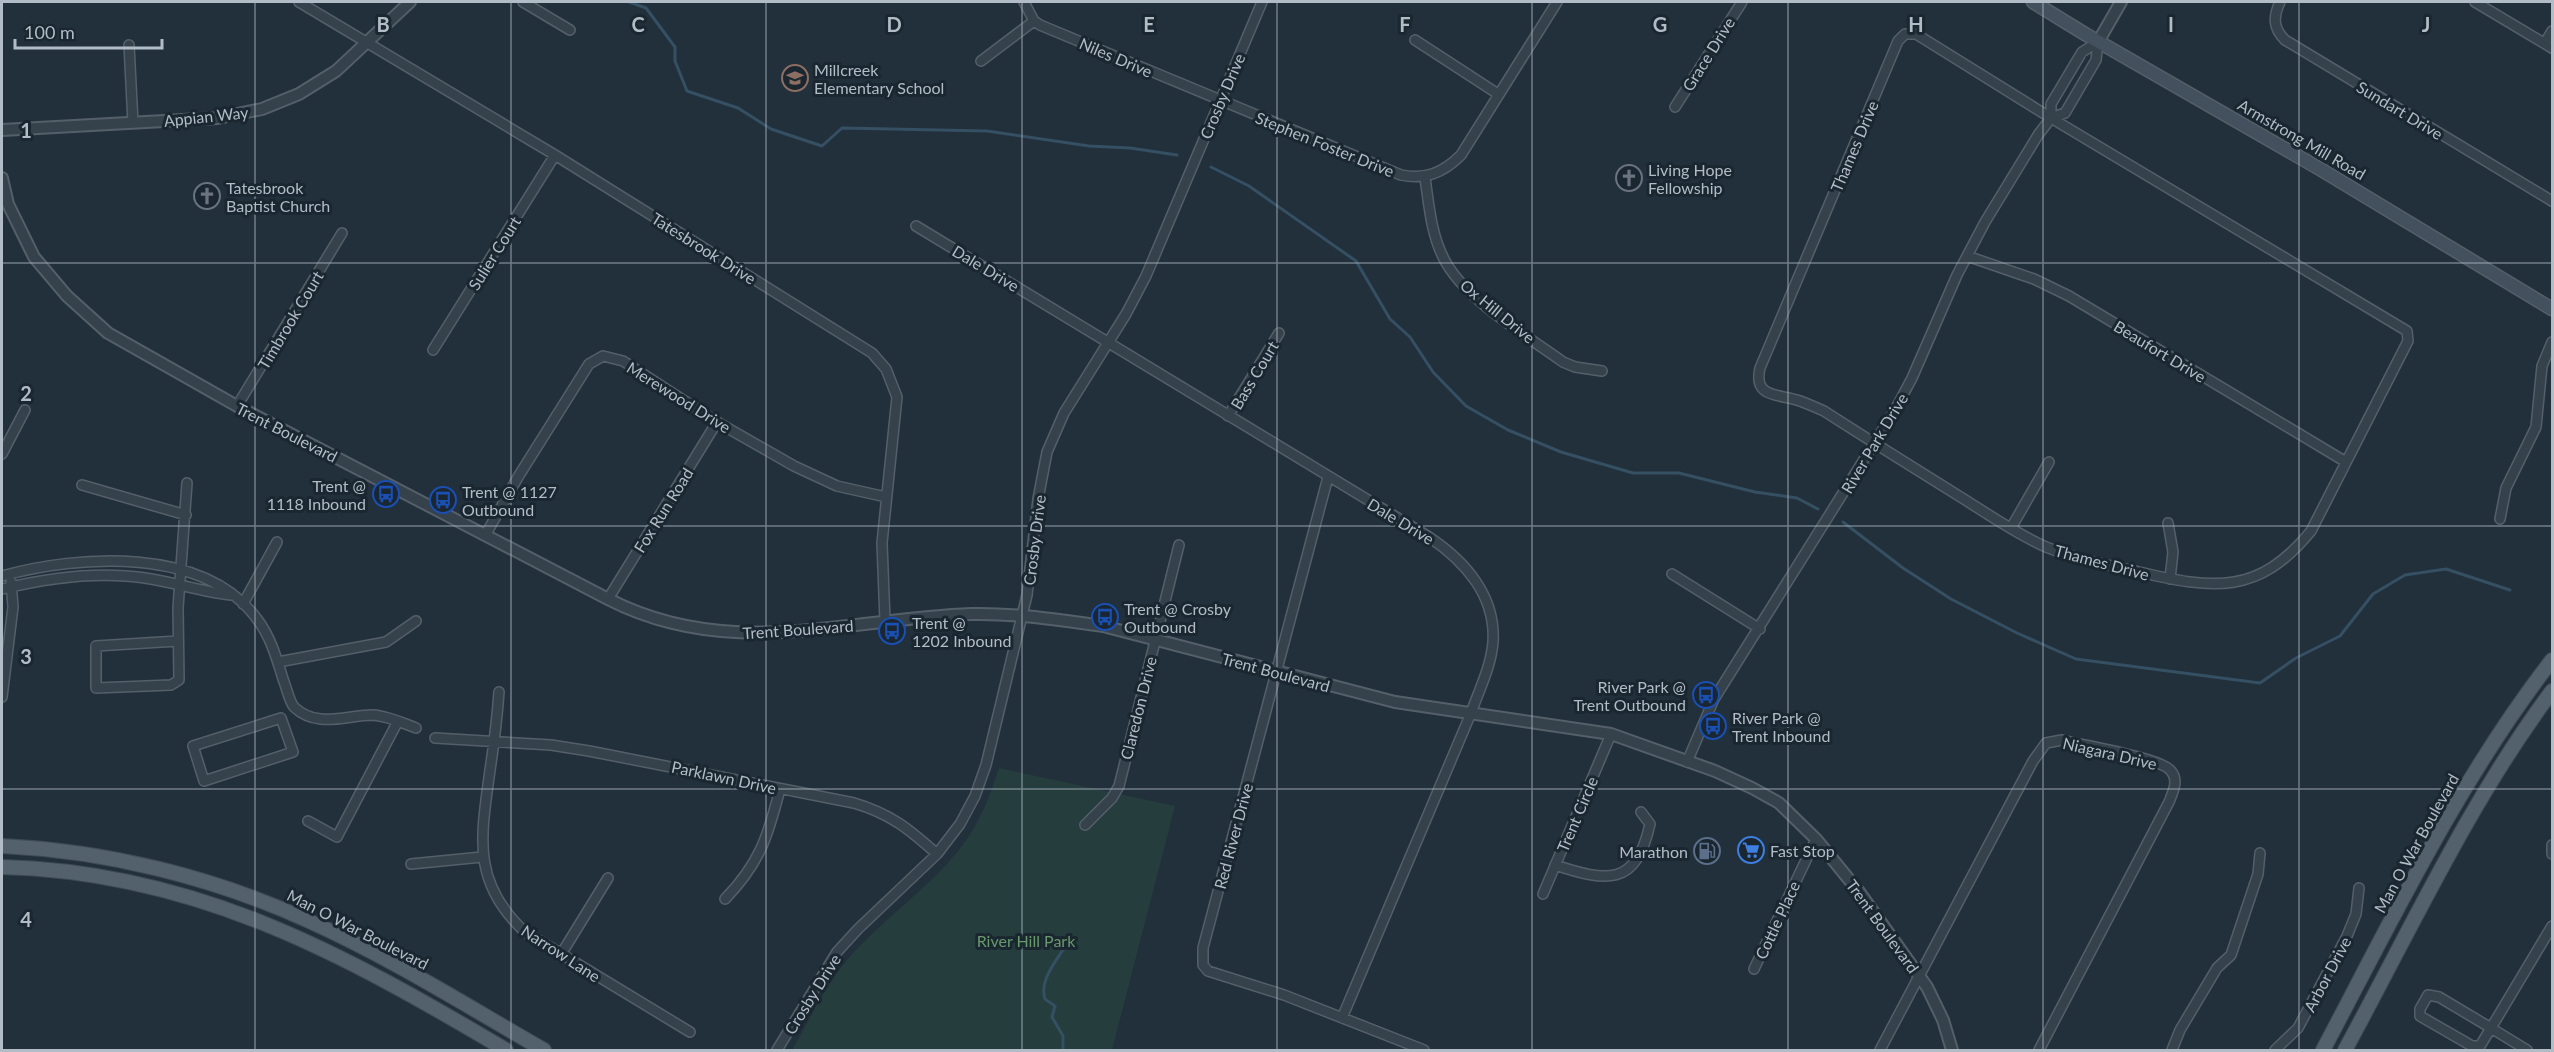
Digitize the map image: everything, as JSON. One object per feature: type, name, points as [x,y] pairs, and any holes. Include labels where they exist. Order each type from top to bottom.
[{"type":"main road","name":"Armstrong Mill Road","points":[[2033,2],[2098,42],[2320,168],[2553,309]]},
{"type":"main road","name":"Man O War Boulevard","points":[[2324,1050],[2464,787],[2507,721],[2553,660]]},
{"type":"main road","name":"Man O War Boulevard","points":[[2345,1050],[2467,821],[2517,740],[2553,691]]},
{"type":"main road","name":"Man O War Boulevard","points":[[2,846],[123,861],[217,885],[260,900],[317,924],[388,960],[544,1050]]},
{"type":"main road","name":"Man O War Boulevard","points":[[2,867],[105,877],[178,894],[256,919],[342,957],[506,1050]]},
{"type":"street","name":"Tatesbrook Drive","points":[[299,2],[555,155],[872,353],[886,369],[897,397],[882,543],[885,621]]},
{"type":"street","name":"Appian Way","points":[[2,130],[218,118],[271,106],[316,85],[336,71],[410,2]]},
{"type":"street","points":[[523,2],[570,30]]},
{"type":"street","points":[[981,61],[1034,21],[1024,2]]},
{"type":"street","name":"Crosby Drive","points":[[777,1050],[837,952],[937,854],[960,824],[980,783],[1023,615],[1038,499],[1047,452],[1064,413],[1106,342],[1126,314],[1146,276],[1262,2]]},
{"type":"street","points":[[1425,177],[1439,172],[1461,155],[1557,2]]},
{"type":"street","name":"Grace Drive","points":[[1675,107],[1742,2]]},
{"type":"street","name":"River Park Drive","points":[[1687,762],[1714,699],[1875,443],[1912,378],[1967,256],[2027,151],[2051,118],[2064,113],[2096,60],[2098,42],[2121,2]]},
{"type":"street","name":"Sundart Drive","points":[[2280,2],[2275,21],[2279,34],[2285,40],[2553,201]]},
{"type":"street","points":[[2475,2],[2549,46],[2553,31]]},
{"type":"street","name":"Niles Drive","points":[[1034,21],[1220,101]]},
{"type":"street","name":"Thames Drive","points":[[1905,34],[1916,34],[2051,118],[2407,331],[2408,341],[2311,531],[2300,545],[2274,566],[2242,581],[2224,585],[2199,585],[2170,579],[2070,555],[2046,546],[2011,528],[1875,443],[1810,405],[1766,393],[1758,376],[1898,41],[1905,34]]},
{"type":"street","points":[[1415,40],[1498,94]]},
{"type":"street","name":"River Park Drive","points":[[2051,118],[2051,104],[2082,52],[2098,42]]},
{"type":"street","points":[[129,45],[132,123]]},
{"type":"street","name":"Stephen Foster Drive","points":[[1220,101],[1401,175],[1425,177]]},
{"type":"street","name":"Sulier Court","points":[[433,350],[555,155]]},
{"type":"street","name":"Ox Hill Drive","points":[[1425,177],[1432,222],[1439,248],[1454,275],[1467,290],[1563,362],[1575,367],[1602,371]]},
{"type":"street","name":"Trent Boulevard","points":[[2,178],[8,204],[34,257],[67,296],[108,333],[237,406],[608,599],[628,609],[671,624],[728,633],[771,633],[971,614],[1023,615],[1103,626],[1395,702],[1611,734],[1724,775],[1779,803],[1816,839],[1860,893],[1919,976],[1943,1020],[1952,1050]]},
{"type":"street","name":"Dale Drive","points":[[916,226],[1429,537],[1456,557],[1474,578],[1488,606],[1493,642],[1488,664],[1471,713],[1342,1018]]},
{"type":"street","name":"Timbrook Court","points":[[237,406],[342,233]]},
{"type":"street","name":"Beaufort Drive","points":[[1967,256],[2034,279],[2069,296],[2346,462]]},
{"type":"street","name":"Bass Court","points":[[1228,416],[1279,333]]},
{"type":"street","points":[[2500,519],[2506,488],[2536,427],[2542,366],[2553,342]]},
{"type":"street","name":"Merewood Drive","points":[[486,534],[518,477],[589,364],[596,358],[612,357],[623,361],[717,422],[818,478],[837,486],[885,498]]},
{"type":"street","points":[[2,454],[25,410]]},
{"type":"street","name":"Fox Run Road","points":[[608,599],[717,422]]},
{"type":"street","points":[[2011,528],[2049,462]]},
{"type":"street","name":"Red River Drive","points":[[1328,477],[1203,948],[1203,965],[1208,971],[1260,987],[1424,1050]]},
{"type":"street","points":[[178,641],[96,646],[96,688],[171,685],[179,680],[180,583],[187,483]]},
{"type":"street","points":[[82,485],[186,515]]},
{"type":"street","points":[[2168,523],[2173,552],[2170,579]]},
{"type":"street","points":[[243,604],[277,542]]},
{"type":"street","name":"Claredon Drive","points":[[1085,825],[1112,798],[1119,786],[1179,545]]},
{"type":"street","points":[[2,697],[13,608],[12,587],[5,575],[30,567],[100,561],[181,568],[222,586],[257,618],[269,639],[292,705],[304,713],[321,720],[376,716],[416,728]]},
{"type":"street","points":[[2,589],[103,574],[180,583],[234,595]]},
{"type":"street","points":[[1672,574],[1760,629]]},
{"type":"street","points":[[278,662],[386,642],[416,621]]},
{"type":"street","name":"Narrow Lane","points":[[499,692],[483,831],[482,857],[491,888],[507,914],[525,932],[560,956],[690,1032]]},
{"type":"street","points":[[281,718],[292,752],[204,781],[193,746],[281,718],[292,705]]},
{"type":"street","points":[[308,820],[337,837],[398,721]]},
{"type":"street","name":"Trent Circle","points":[[1543,894],[1611,734]]},
{"type":"street","name":"Parklawn Drive","points":[[435,738],[589,750],[873,808],[906,826],[937,854]]},
{"type":"street","name":"Niagara Drive","points":[[1880,1050],[2032,762],[2046,743],[2062,740],[2158,762],[2167,766],[2175,778],[2175,788],[2039,1050]]},
{"type":"street","points":[[725,899],[753,867],[761,852],[780,789]]},
{"type":"street","points":[[1556,865],[1588,876],[1622,873],[1634,866],[1650,825],[1641,812]]},
{"type":"street","name":"Cottle Place","points":[[1755,969],[1816,839]]},
{"type":"street","points":[[2553,845],[2551,847],[2553,854]]},
{"type":"street","points":[[2172,1050],[2180,1030],[2217,968],[2231,955],[2258,874],[2260,853]]},
{"type":"street","points":[[411,864],[482,857]]},
{"type":"street","points":[[560,956],[608,878]]},
{"type":"street","name":"Arbor Drive","points":[[2275,1050],[2298,1028],[2347,936],[2355,914],[2359,888]]},
{"type":"street","points":[[2527,1050],[2491,1028],[2439,996],[2428,995],[2420,1009],[2420,1016],[2472,1046],[2480,1046],[2491,1028],[2553,926]]},
{"type":"green space","name":"River Hill Park","points":[[999,768],[1175,806],[1112,1050],[792,1050],[824,992],[847,960],[861,944],[940,872],[967,839],[986,805]]},
{"type":"waterway","points":[[629,2],[646,8],[675,47],[675,61],[687,91],[738,108],[771,129],[822,146],[842,128],[987,131],[1089,146],[1130,148],[1177,155]]},
{"type":"waterway","points":[[1211,167],[1249,186],[1356,261],[1390,319],[1410,337],[1433,372],[1466,406],[1508,430],[1561,452],[1633,473],[1679,473],[1755,492],[1797,498],[1818,509]]},
{"type":"waterway","points":[[1843,522],[1903,568],[1951,599],[2017,633],[2076,659],[2260,683],[2296,658],[2340,636],[2373,594],[2405,575],[2446,569],[2510,590]]},
{"type":"waterway","points":[[1063,1050],[1063,1036],[1052,1017],[1055,1006],[1045,999],[1044,991],[1052,966],[1071,937]]},
{"type":"place","name":"Millcreek Elementary School","points":[[795,78]]},
{"type":"place","name":"Living Hope Fellowship","points":[[1629,178]]},
{"type":"place","name":"Tatesbrook Baptist Church","points":[[207,196]]},
{"type":"place","name":"Trent @ 1118 Inbound","points":[[386,494]]},
{"type":"place","name":"Trent @ 1127 Outbound","points":[[443,500]]},
{"type":"place","name":"Trent @ Crosby Outbound","points":[[1105,617]]},
{"type":"place","name":"Trent @ 1202 Inbound","points":[[892,631]]},
{"type":"place","name":"River Park @ Trent Outbound","points":[[1706,695]]},
{"type":"place","name":"River Park @ Trent Inbound","points":[[1713,726]]},
{"type":"place","name":"Fast Stop","points":[[1751,850]]},
{"type":"place","name":"Marathon","points":[[1707,851]]}]
